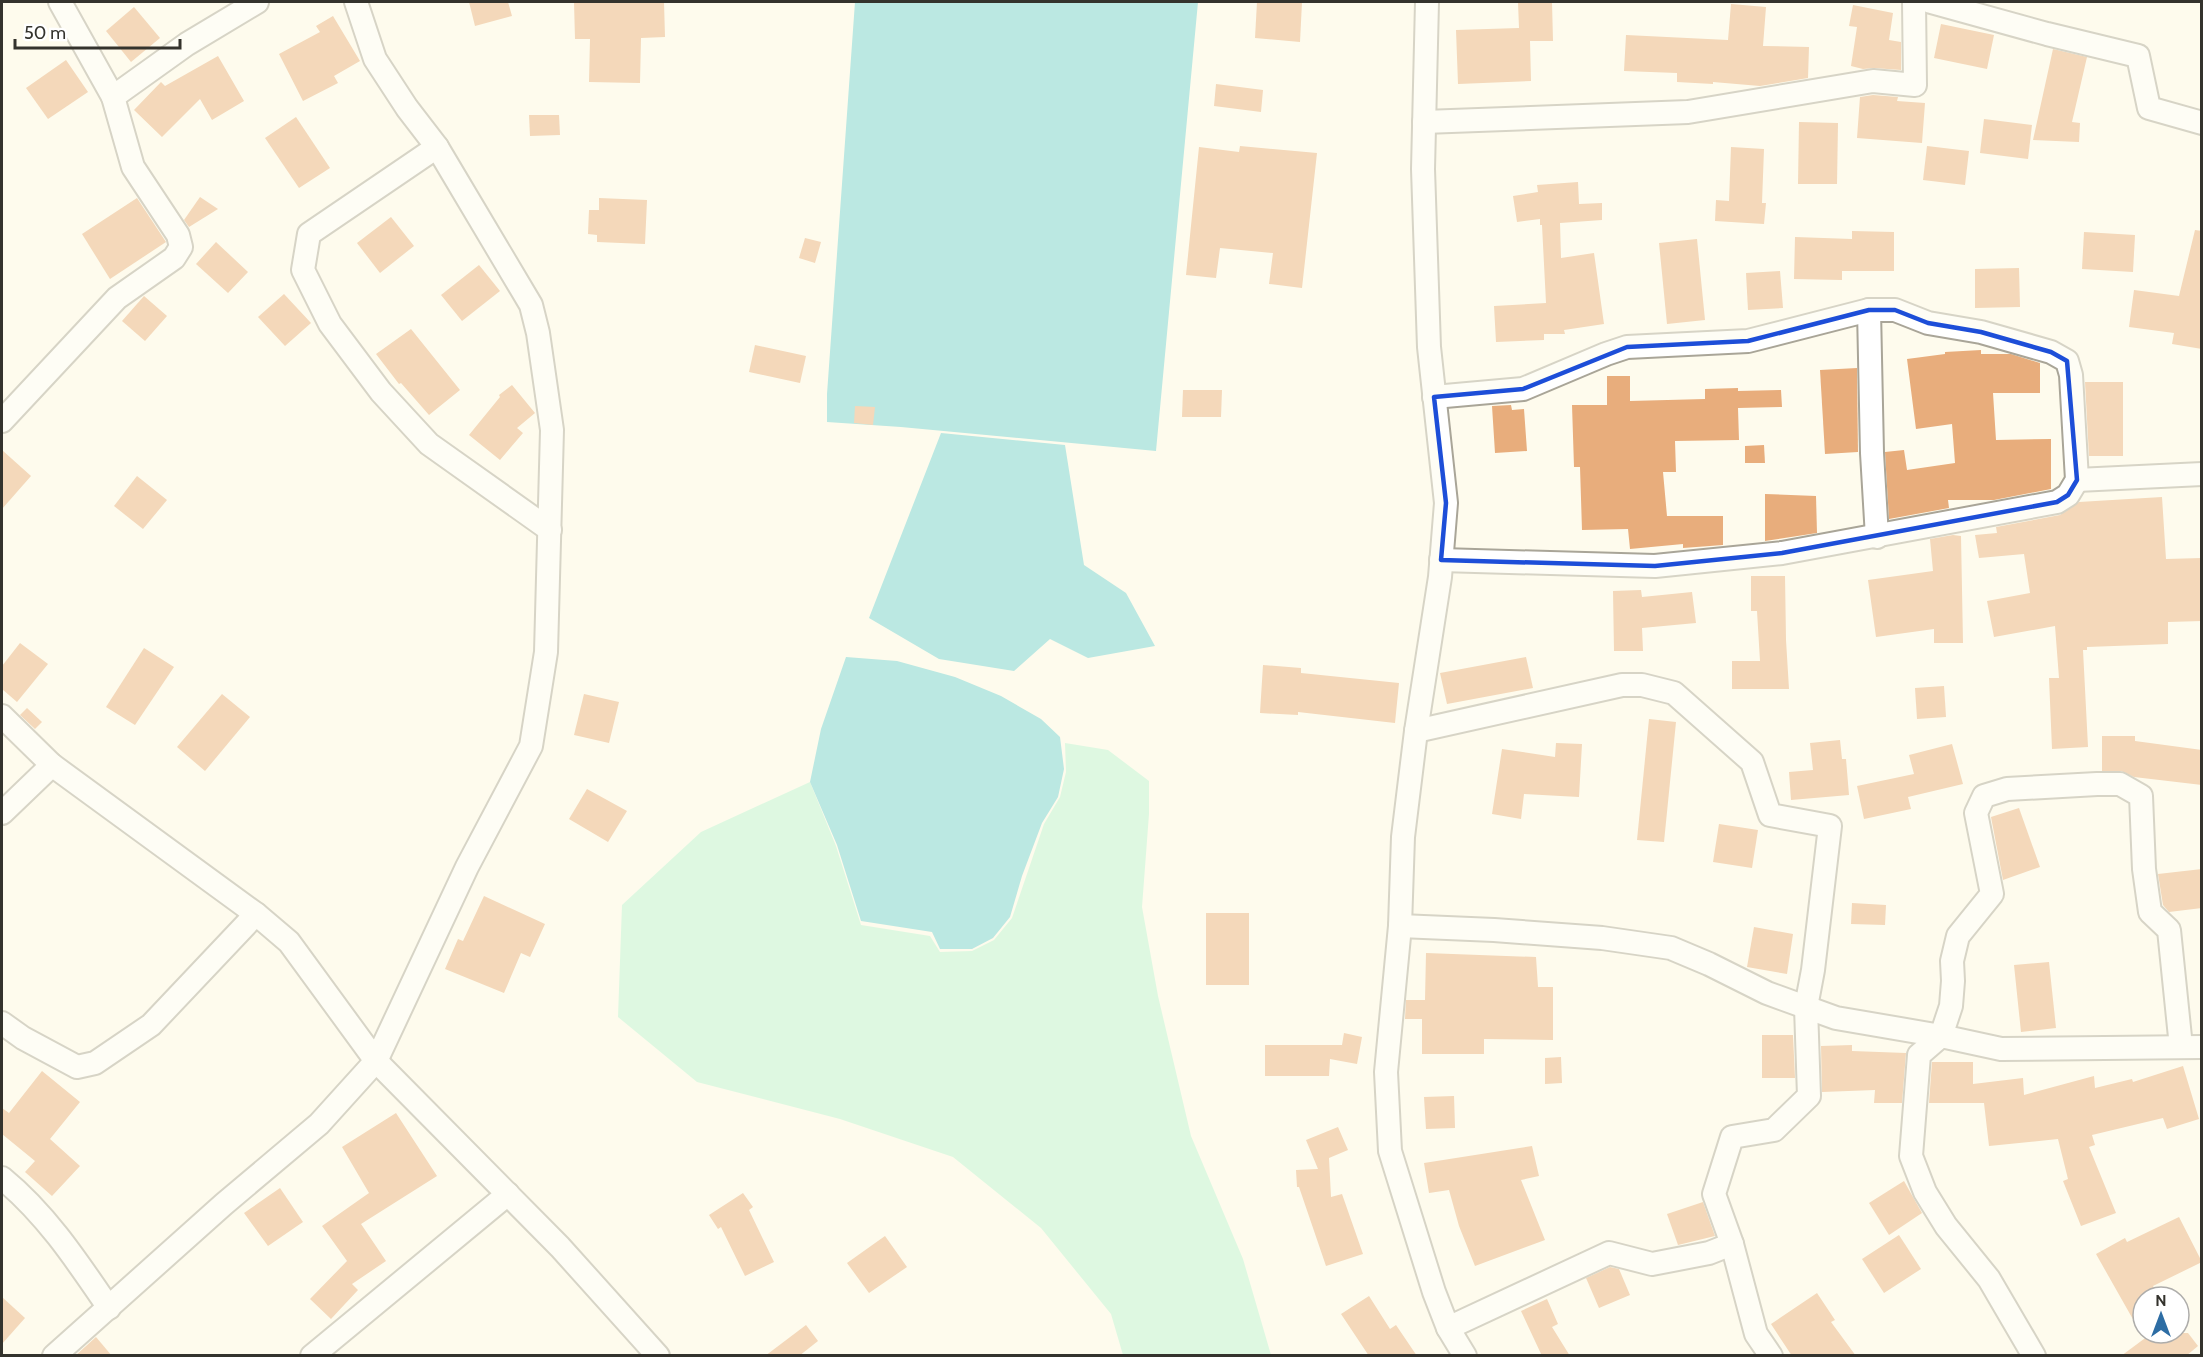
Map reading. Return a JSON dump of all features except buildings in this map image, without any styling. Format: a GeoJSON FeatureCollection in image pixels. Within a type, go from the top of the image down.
{"type":"FeatureCollection","features":[{"type":"Feature","properties":{"kind":"street"},"geometry":{"type":"LineString","coordinates":[[2,422],[117,298],[174,258],[181,247],[178,235],[133,167],[113,97],[60,2]]}},
{"type":"Feature","properties":{"kind":"street"},"geometry":{"type":"LineString","coordinates":[[113,97],[187,45],[257,2]]}},
{"type":"Feature","properties":{"kind":"street"},"geometry":{"type":"LineString","coordinates":[[54,1356],[224,1204],[319,1124],[376,1061],[468,867],[531,746],[546,652],[552,430],[538,333],[531,305],[437,147],[407,108],[375,59],[356,2]]}},
{"type":"Feature","properties":{"kind":"street"},"geometry":{"type":"LineString","coordinates":[[1427,2],[1423,169],[1429,347],[1446,503],[1441,560],[1403,837],[1400,926],[1386,1072],[1390,1151],[1434,1292],[1448,1328],[1466,1356]]}},
{"type":"Feature","properties":{"kind":"street"},"geometry":{"type":"LineString","coordinates":[[1424,122],[1688,112],[1873,81],[1915,85],[1914,2]]}},
{"type":"Feature","properties":{"kind":"street"},"geometry":{"type":"LineString","coordinates":[[1931,2],[2138,56],[2149,108],[2202,123]]}},
{"type":"Feature","properties":{"kind":"street"},"geometry":{"type":"LineString","coordinates":[[437,147],[309,234],[303,270],[330,324],[381,392],[429,444],[550,530]]}},
{"type":"Feature","properties":{"kind":"street"},"geometry":{"type":"LineString","coordinates":[[1434,397],[1523,389],[1626,347],[1748,341],[1869,310],[1895,310],[1928,323],[1981,332],[2051,352],[2067,362],[2072,375],[2077,480],[2068,495],[2056,502],[1782,554],[1655,566],[1441,560]]}},
{"type":"Feature","properties":{"kind":"street"},"geometry":{"type":"LineString","coordinates":[[1869,310],[1872,453],[1877,537]]}},
{"type":"Feature","properties":{"kind":"street"},"geometry":{"type":"LineString","coordinates":[[2077,480],[2202,474]]}},
{"type":"Feature","properties":{"kind":"street"},"geometry":{"type":"LineString","coordinates":[[1416,730],[1622,685],[1642,685],[1674,693],[1752,762],[1770,815],[1830,826],[1813,970],[1806,1007],[1809,1096],[1774,1130],[1732,1137],[1714,1194],[1732,1244],[1756,1334],[1771,1356]]}},
{"type":"Feature","properties":{"kind":"street"},"geometry":{"type":"LineString","coordinates":[[2,716],[52,765],[256,914],[289,942],[376,1061],[560,1247],[658,1356]]}},
{"type":"Feature","properties":{"kind":"street"},"geometry":{"type":"LineString","coordinates":[[2,813],[52,765]]}},
{"type":"Feature","properties":{"kind":"street"},"geometry":{"type":"LineString","coordinates":[[1400,926],[1602,938],[1671,948],[1709,963],[1767,993],[1836,1018],[1941,1036],[2001,1049],[2192,1047],[2169,930],[2150,912],[2144,869],[2141,796],[2120,784],[2007,789],[1984,796],[1976,813],[1992,894],[1958,936],[1952,961],[1951,1006],[1941,1036],[1919,1055],[1911,1156],[1925,1192],[1946,1226],[1989,1279],[2034,1356]]}},
{"type":"Feature","properties":{"kind":"street"},"geometry":{"type":"LineString","coordinates":[[2,1023],[23,1038],[77,1067],[95,1063],[151,1025],[256,914]]}},
{"type":"Feature","properties":{"kind":"street"},"geometry":{"type":"LineString","coordinates":[[2,1178],[30,1204],[67,1246],[109,1308]]}},
{"type":"Feature","properties":{"kind":"street"},"geometry":{"type":"LineString","coordinates":[[312,1356],[508,1194]]}},
{"type":"Feature","properties":{"kind":"street"},"geometry":{"type":"LineString","coordinates":[[1448,1328],[1609,1253],[1652,1264],[1709,1253],[1732,1244]]}},
{"type":"Feature","properties":{"kind":"highlighted area"},"geometry":{"type":"Polygon","coordinates":[[[1869,310],[1895,310],[1928,323],[1981,332],[2051,352],[2067,361],[2077,480],[2068,495],[2057,502],[1782,553],[1655,566],[1441,560],[1446,503],[1434,397],[1523,389],[1627,347],[1748,341],[1869,310]]]}},
{"type":"Feature","properties":{"kind":"green space"},"geometry":{"type":"Polygon","coordinates":[[[1065,743],[1108,750],[1149,781],[1149,814],[1142,907],[1158,996],[1191,1136],[1243,1259],[1271,1355],[1123,1355],[1111,1314],[1041,1228],[953,1157],[840,1119],[697,1082],[618,1017],[622,905],[701,832],[810,782],[836,846],[861,925],[930,936],[940,952],[972,951],[994,940],[1012,918],[1044,824],[1060,797],[1066,772],[1065,743]]]}},
{"type":"Feature","properties":{"kind":"water"},"geometry":{"type":"Polygon","coordinates":[[[855,2],[1198,2],[1156,451],[827,422],[827,394],[855,2]]]}},
{"type":"Feature","properties":{"kind":"water"},"geometry":{"type":"Polygon","coordinates":[[[941,433],[1065,445],[1084,565],[1126,593],[1155,646],[1088,658],[1050,639],[1014,671],[939,659],[869,618],[941,433]]]}},
{"type":"Feature","properties":{"kind":"water"},"geometry":{"type":"Polygon","coordinates":[[[846,657],[897,661],[955,677],[1001,696],[1041,719],[1060,737],[1064,769],[1058,797],[1042,823],[1022,876],[1010,917],[993,938],[972,949],[940,949],[932,932],[861,921],[837,845],[810,782],[821,729],[846,657]]]}}]}
